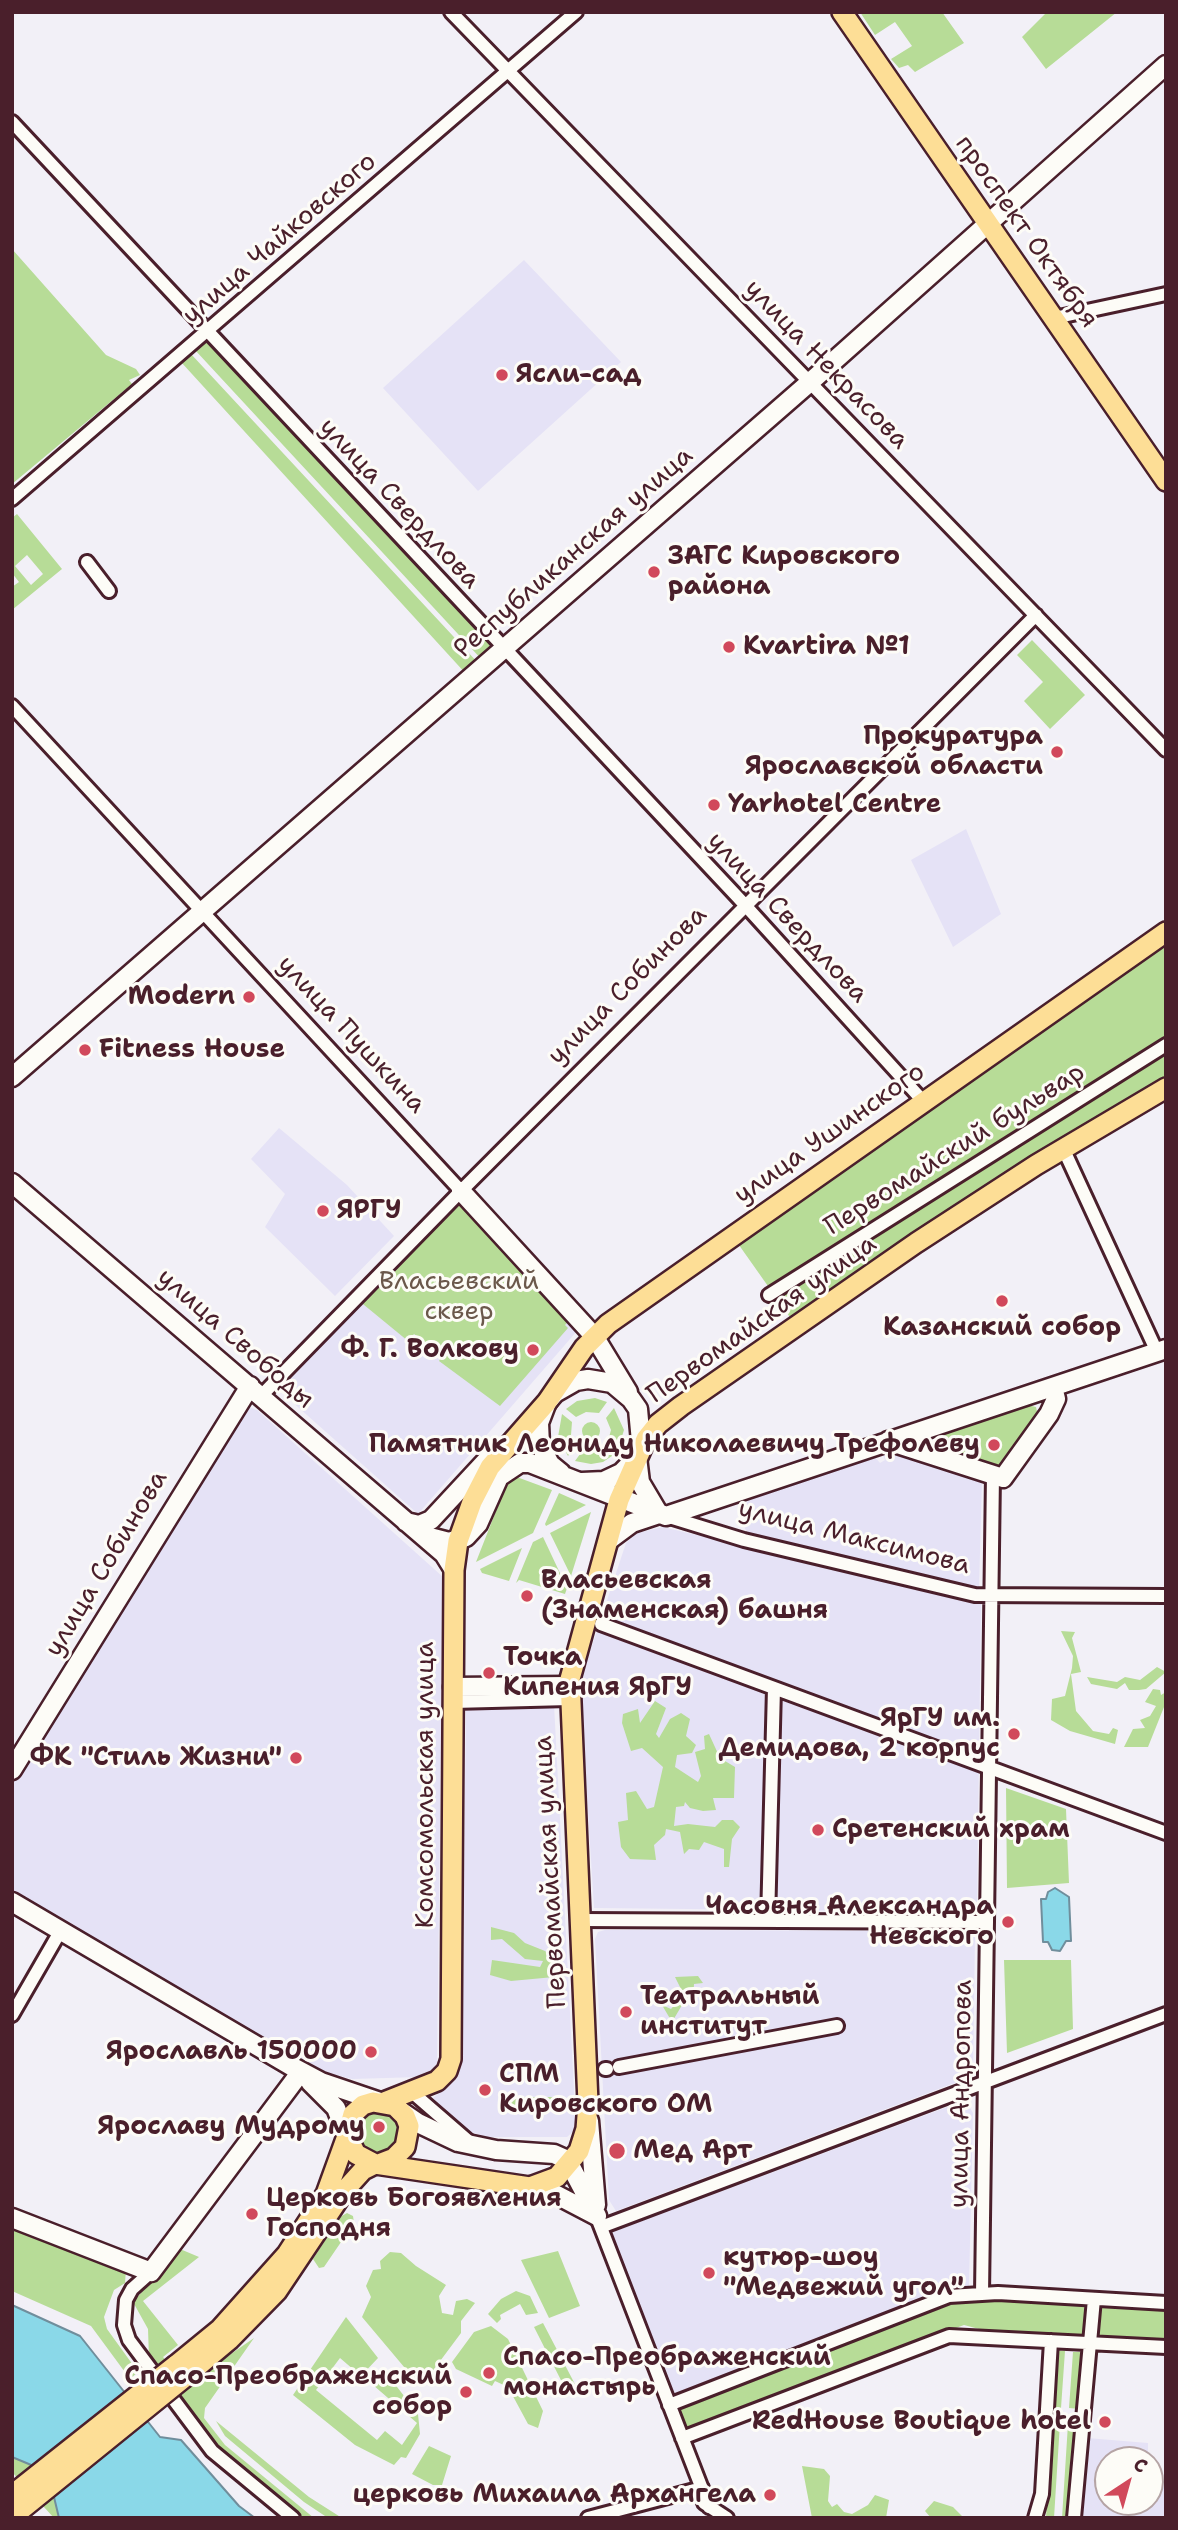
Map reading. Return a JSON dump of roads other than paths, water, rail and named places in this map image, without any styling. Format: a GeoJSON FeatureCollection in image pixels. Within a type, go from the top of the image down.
{"type":"FeatureCollection","features":[{"type":"Feature","properties":{"kind":"main road","name":"проспект Октября"},"geometry":{"type":"LineString","coordinates":[[842,12],[1166,481]]}},
{"type":"Feature","properties":{"kind":"main road","name":"Республиканская улица"},"geometry":{"type":"LineString","coordinates":[[12,1077],[811,381],[1166,65]]}},
{"type":"Feature","properties":{"kind":"main road","name":"улица Ушинского"},"geometry":{"type":"LineString","coordinates":[[547,1402],[594,1336],[646,1296],[1166,932]]}},
{"type":"Feature","properties":{"kind":"main road","name":"Первомайская улица"},"geometry":{"type":"LineString","coordinates":[[599,2221],[588,2103],[569,1693],[619,1500],[638,1452],[658,1424],[916,1243],[1063,1148],[1166,1088]]}},
{"type":"Feature","properties":{"kind":"main road","name":"улица Свободы"},"geometry":{"type":"LineString","coordinates":[[12,1183],[444,1554],[454,1570]]}},
{"type":"Feature","properties":{"kind":"main road","name":"улица Пушкина"},"geometry":{"type":"LineString","coordinates":[[461,1191],[594,1336],[638,1409]]}},
{"type":"Feature","properties":{"kind":"main road"},"geometry":{"type":"LineString","coordinates":[[609,1540],[632,1523],[1162,1351]]}},
{"type":"Feature","properties":{"kind":"main road"},"geometry":{"type":"LineString","coordinates":[[638,1452],[628,1467],[613,1478],[595,1483],[571,1479],[550,1464],[540,1445],[538,1423],[547,1402],[565,1385],[588,1379],[612,1383],[623,1390],[638,1409],[642,1431],[638,1452],[640,1482],[662,1515]]}},
{"type":"Feature","properties":{"kind":"main road"},"geometry":{"type":"LineString","coordinates":[[888,1441],[938,1457],[996,1482],[1049,1414],[1056,1399],[1053,1387]]}},
{"type":"Feature","properties":{"kind":"main road","name":"улица Собинова"},"geometry":{"type":"LineString","coordinates":[[12,1770],[255,1391]]}},
{"type":"Feature","properties":{"kind":"main road","name":"Комсомольская улица"},"geometry":{"type":"LineString","coordinates":[[406,1522],[419,1525],[431,1520],[485,1461],[510,1441],[547,1402]]}},
{"type":"Feature","properties":{"kind":"main road"},"geometry":{"type":"LineString","coordinates":[[937,1424],[929,1431],[926,1440],[929,1450],[938,1457]]}},
{"type":"Feature","properties":{"kind":"main road","name":"Комсомольская улица"},"geometry":{"type":"LineString","coordinates":[[388,2104],[441,2078],[449,2067],[454,1570],[458,1541],[482,1481],[510,1441]]}},
{"type":"Feature","properties":{"kind":"main road","name":"улица Максимова"},"geometry":{"type":"LineString","coordinates":[[458,1541],[478,1524],[499,1477],[513,1465],[530,1463],[662,1515]]}},
{"type":"Feature","properties":{"kind":"main road","name":"улица Свободы"},"geometry":{"type":"LineString","coordinates":[[422,1535],[441,1541],[458,1541]]}},
{"type":"Feature","properties":{"kind":"main road"},"geometry":{"type":"LineString","coordinates":[[453,1695],[569,1693]]}},
{"type":"Feature","properties":{"kind":"main road"},"geometry":{"type":"LineString","coordinates":[[12,1902],[302,2078],[336,2108],[356,2154],[378,2164],[530,2187],[553,2193],[599,2221]]}},
{"type":"Feature","properties":{"kind":"main road"},"geometry":{"type":"LineString","coordinates":[[302,2078],[388,2104],[438,2133],[476,2147],[554,2154],[570,2165],[599,2221]]}},
{"type":"Feature","properties":{"kind":"main road"},"geometry":{"type":"LineString","coordinates":[[12,2218],[151,2272],[274,2109],[302,2078]]}},
{"type":"Feature","properties":{"kind":"main road"},"geometry":{"type":"LineString","coordinates":[[274,2109],[287,2097],[303,2093],[320,2096],[336,2108]]}},
{"type":"Feature","properties":{"kind":"main road","name":"Первомайская улица"},"geometry":{"type":"LineString","coordinates":[[570,2165],[586,2129],[588,2103]]}},
{"type":"Feature","properties":{"kind":"main road"},"geometry":{"type":"LineString","coordinates":[[12,2517],[180,2371],[220,2329],[287,2254],[326,2194],[350,2120],[358,2109],[388,2104]]}},
{"type":"Feature","properties":{"kind":"main road"},"geometry":{"type":"LineString","coordinates":[[33,2518],[12,2493],[180,2371],[229,2340],[277,2291],[344,2191],[363,2171],[400,2154],[408,2140],[409,2126],[388,2104]]}},
{"type":"Feature","properties":{"kind":"main road"},"geometry":{"type":"LineString","coordinates":[[530,2187],[550,2182],[570,2165]]}},
{"type":"Feature","properties":{"kind":"street","name":"улица Некрасова"},"geometry":{"type":"LineString","coordinates":[[451,12],[1166,750]]}},
{"type":"Feature","properties":{"kind":"street","name":"улица Чайковского"},"geometry":{"type":"LineString","coordinates":[[12,499],[576,12]]}},
{"type":"Feature","properties":{"kind":"street","name":"улица Свердлова"},"geometry":{"type":"LineString","coordinates":[[12,122],[503,650],[746,905],[923,1101]]}},
{"type":"Feature","properties":{"kind":"street"},"geometry":{"type":"LineString","coordinates":[[1054,318],[1166,294]]}},
{"type":"Feature","properties":{"kind":"street"},"geometry":{"type":"LineString","coordinates":[[87,562],[109,591]]}},
{"type":"Feature","properties":{"kind":"street","name":"улица Собинова"},"geometry":{"type":"LineString","coordinates":[[255,1391],[461,1191],[1036,615]]}},
{"type":"Feature","properties":{"kind":"street","name":"улица Пушкина"},"geometry":{"type":"LineString","coordinates":[[12,706],[461,1191]]}},
{"type":"Feature","properties":{"kind":"street","name":"Первомайский бульвар"},"geometry":{"type":"LineString","coordinates":[[769,1295],[1166,1045]]}},
{"type":"Feature","properties":{"kind":"street"},"geometry":{"type":"LineString","coordinates":[[1063,1148],[1162,1351]]}},
{"type":"Feature","properties":{"kind":"street","name":"улица Андропова"},"geometry":{"type":"LineString","coordinates":[[982,2294],[991,1594],[996,1482]]}},
{"type":"Feature","properties":{"kind":"street","name":"улица Максимова"},"geometry":{"type":"LineString","coordinates":[[662,1515],[744,1540],[975,1595],[1166,1596]]}},
{"type":"Feature","properties":{"kind":"street"},"geometry":{"type":"LineString","coordinates":[[601,1624],[1166,1833]]}},
{"type":"Feature","properties":{"kind":"street"},"geometry":{"type":"LineString","coordinates":[[768,1921],[774,1688]]}},
{"type":"Feature","properties":{"kind":"street"},"geometry":{"type":"LineString","coordinates":[[580,1920],[987,1922]]}},
{"type":"Feature","properties":{"kind":"street"},"geometry":{"type":"LineString","coordinates":[[12,2015],[61,1930]]}},
{"type":"Feature","properties":{"kind":"street"},"geometry":{"type":"LineString","coordinates":[[599,2221],[626,2218],[1166,2014]]}},
{"type":"Feature","properties":{"kind":"street"},"geometry":{"type":"LineString","coordinates":[[610,2069],[837,2026]]}},
{"type":"Feature","properties":{"kind":"street"},"geometry":{"type":"LineString","coordinates":[[413,2092],[476,2147]]}},
{"type":"Feature","properties":{"kind":"street","name":"Первомайская улица"},"geometry":{"type":"LineString","coordinates":[[599,2221],[709,2507]]}},
{"type":"Feature","properties":{"kind":"street"},"geometry":{"type":"LineString","coordinates":[[151,2272],[132,2289],[126,2300],[124,2325],[129,2340],[212,2451],[293,2518]]}},
{"type":"Feature","properties":{"kind":"street"},"geometry":{"type":"LineString","coordinates":[[669,2404],[946,2297],[982,2294],[1166,2303]]}},
{"type":"Feature","properties":{"kind":"street"},"geometry":{"type":"LineString","coordinates":[[1074,2518],[1094,2299]]}},
{"type":"Feature","properties":{"kind":"street"},"geometry":{"type":"LineString","coordinates":[[682,2438],[949,2336],[1166,2347]]}},
{"type":"Feature","properties":{"kind":"street"},"geometry":{"type":"LineString","coordinates":[[1035,2518],[1042,2494],[1051,2341]]}},
{"type":"Feature","properties":{"kind":"street"},"geometry":{"type":"LineString","coordinates":[[588,2518],[702,2488]]}},
{"type":"Feature","properties":{"kind":"street"},"geometry":{"type":"LineString","coordinates":[[686,2492],[727,2518]]}},
{"type":"Feature","properties":{"kind":"water"},"geometry":{"type":"Polygon","coordinates":[[[1055,1888],[1069,1897],[1071,1941],[1066,1941],[1060,1951],[1052,1950],[1048,1942],[1043,1942],[1041,1899],[1046,1899],[1048,1892],[1055,1888]]]}},
{"type":"Feature","properties":{"kind":"water"},"geometry":{"type":"Polygon","coordinates":[[[12,2305],[80,2336],[160,2437],[181,2440],[239,2506],[255,2518],[59,2518],[48,2472],[12,2457],[12,2305]]]}},
{"type":"Feature","properties":{"kind":"place","name":"Ясли-сад"},"geometry":{"type":"Point","coordinates":[502,375]}},
{"type":"Feature","properties":{"kind":"place","name":"ЗАГС Кировского района"},"geometry":{"type":"Point","coordinates":[654,572]}},
{"type":"Feature","properties":{"kind":"place","name":"Kvartira №1"},"geometry":{"type":"Point","coordinates":[729,647]}},
{"type":"Feature","properties":{"kind":"place","name":"Прокуратура Ярославской области"},"geometry":{"type":"Point","coordinates":[1057,752]}},
{"type":"Feature","properties":{"kind":"place","name":"Yarhotel Centre"},"geometry":{"type":"Point","coordinates":[714,805]}},
{"type":"Feature","properties":{"kind":"place","name":"Modern"},"geometry":{"type":"Point","coordinates":[249,997]}},
{"type":"Feature","properties":{"kind":"place","name":"Fitness House"},"geometry":{"type":"Point","coordinates":[85,1050]}},
{"type":"Feature","properties":{"kind":"place","name":"ЯРГУ"},"geometry":{"type":"Point","coordinates":[323,1211]}},
{"type":"Feature","properties":{"kind":"place","name":"Казанский собор"},"geometry":{"type":"Point","coordinates":[1002,1301]}},
{"type":"Feature","properties":{"kind":"place","name":"Ф. Г. Волкову"},"geometry":{"type":"Point","coordinates":[533,1350]}},
{"type":"Feature","properties":{"kind":"place","name":"Памятник Леониду Николаевичу Трефолеву"},"geometry":{"type":"Point","coordinates":[994,1445]}},
{"type":"Feature","properties":{"kind":"place","name":"Власьевская (Знаменская) башня"},"geometry":{"type":"Point","coordinates":[527,1596]}},
{"type":"Feature","properties":{"kind":"place","name":"Точка Кипения ЯрГУ"},"geometry":{"type":"Point","coordinates":[489,1673]}},
{"type":"Feature","properties":{"kind":"place","name":"ЯрГУ им. Демидова, 2 корпус"},"geometry":{"type":"Point","coordinates":[1014,1734]}},
{"type":"Feature","properties":{"kind":"place","name":"ФК \"Стиль Жизни\""},"geometry":{"type":"Point","coordinates":[296,1758]}},
{"type":"Feature","properties":{"kind":"place","name":"Сретенский храм"},"geometry":{"type":"Point","coordinates":[818,1830]}},
{"type":"Feature","properties":{"kind":"place","name":"Часовня Александра Невского"},"geometry":{"type":"Point","coordinates":[1008,1922]}},
{"type":"Feature","properties":{"kind":"place","name":"Театральный институт"},"geometry":{"type":"Point","coordinates":[626,2012]}},
{"type":"Feature","properties":{"kind":"place","name":"Ярославль 150000"},"geometry":{"type":"Point","coordinates":[371,2052]}},
{"type":"Feature","properties":{"kind":"place","name":"СПМ Кировского ОМ"},"geometry":{"type":"Point","coordinates":[485,2090]}},
{"type":"Feature","properties":{"kind":"place","name":"Ярославу Мудрому"},"geometry":{"type":"Point","coordinates":[379,2127]}},
{"type":"Feature","properties":{"kind":"place","name":"Мед Арт"},"geometry":{"type":"Point","coordinates":[617,2151]}},
{"type":"Feature","properties":{"kind":"place","name":"Церковь Богоявления Господня"},"geometry":{"type":"Point","coordinates":[252,2214]}},
{"type":"Feature","properties":{"kind":"place","name":"кутюр-шоу \"Медвежий угол\""},"geometry":{"type":"Point","coordinates":[709,2273]}},
{"type":"Feature","properties":{"kind":"place","name":"Спасо-Преображенский монастырь"},"geometry":{"type":"Point","coordinates":[489,2373]}},
{"type":"Feature","properties":{"kind":"place","name":"Спасо-Преображенский собор"},"geometry":{"type":"Point","coordinates":[466,2392]}},
{"type":"Feature","properties":{"kind":"place","name":"RedHouse Boutique hotel"},"geometry":{"type":"Point","coordinates":[1105,2422]}},
{"type":"Feature","properties":{"kind":"place","name":"церковь Михаила Архангела"},"geometry":{"type":"Point","coordinates":[770,2495]}},
{"type":"Feature","properties":{"kind":"park label","name":"Власьевский сквер"},"geometry":{"type":"Point","coordinates":[459,1297]}}]}
